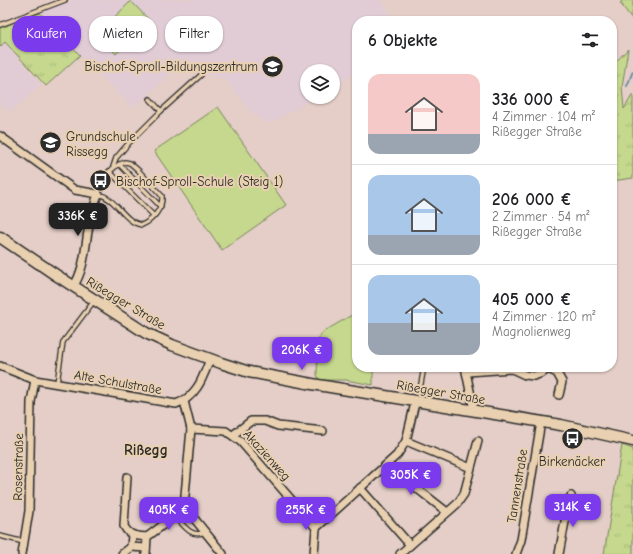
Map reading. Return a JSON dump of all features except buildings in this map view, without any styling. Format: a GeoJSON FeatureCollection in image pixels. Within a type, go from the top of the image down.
{"type":"FeatureCollection","features":[{"type":"Feature","properties":{"kind":"street"},"geometry":{"type":"LineString","coordinates":[[0,136],[75,190],[98,194]]}},
{"type":"Feature","properties":{"kind":"street","name":"Rißegger Straße"},"geometry":{"type":"LineString","coordinates":[[73,287],[78,280],[81,271],[90,221],[98,194]]}},
{"type":"Feature","properties":{"kind":"street","name":"Rißegger Straße"},"geometry":{"type":"LineString","coordinates":[[0,237],[73,287],[146,333],[210,359],[250,372],[312,384],[541,422],[633,441]]}},
{"type":"Feature","properties":{"kind":"street"},"geometry":{"type":"LineString","coordinates":[[126,478],[124,526],[127,532],[132,535],[147,537],[175,516],[184,506],[191,429],[184,401],[191,396],[197,388],[210,359]]}},
{"type":"Feature","properties":{"kind":"street","name":"Alte Schulstraße"},"geometry":{"type":"LineString","coordinates":[[0,366],[35,380],[168,403],[176,404],[184,401]]}},
{"type":"Feature","properties":{"kind":"street"},"geometry":{"type":"LineString","coordinates":[[466,372],[474,410]]}},
{"type":"Feature","properties":{"kind":"street"},"geometry":{"type":"LineString","coordinates":[[518,372],[525,375],[534,376],[543,372]]}},
{"type":"Feature","properties":{"kind":"street"},"geometry":{"type":"LineString","coordinates":[[555,372],[562,382],[559,395]]}},
{"type":"Feature","properties":{"kind":"street","name":"Rosenstraße"},"geometry":{"type":"LineString","coordinates":[[22,554],[29,511],[31,402],[35,380]]}},
{"type":"Feature","properties":{"kind":"street"},"geometry":{"type":"LineString","coordinates":[[314,554],[316,528],[397,455],[406,441],[414,407],[417,401]]}},
{"type":"Feature","properties":{"kind":"street","name":"Akazienweg"},"geometry":{"type":"LineString","coordinates":[[233,435],[254,420],[265,421],[278,426],[323,431]]}},
{"type":"Feature","properties":{"kind":"street","name":"Tannenstraße"},"geometry":{"type":"LineString","coordinates":[[516,554],[521,540],[541,422]]}},
{"type":"Feature","properties":{"kind":"street","name":"Akazienweg"},"geometry":{"type":"LineString","coordinates":[[191,429],[226,431],[233,435],[241,442],[316,528]]}},
{"type":"Feature","properties":{"kind":"street"},"geometry":{"type":"LineString","coordinates":[[406,441],[471,468]]}},
{"type":"Feature","properties":{"kind":"street"},"geometry":{"type":"LineString","coordinates":[[400,554],[456,504],[464,494],[478,441]]}},
{"type":"Feature","properties":{"kind":"street"},"geometry":{"type":"LineString","coordinates":[[386,465],[446,512]]}},
{"type":"Feature","properties":{"kind":"street"},"geometry":{"type":"LineString","coordinates":[[360,488],[410,545]]}},
{"type":"Feature","properties":{"kind":"street"},"geometry":{"type":"LineString","coordinates":[[559,554],[571,496]]}},
{"type":"Feature","properties":{"kind":"street"},"geometry":{"type":"LineString","coordinates":[[184,506],[223,554]]}},
{"type":"Feature","properties":{"kind":"street"},"geometry":{"type":"LineString","coordinates":[[122,554],[130,547],[132,535]]}},
{"type":"Feature","properties":{"kind":"street"},"geometry":{"type":"LineString","coordinates":[[130,547],[146,551],[147,537]]}},
{"type":"Feature","properties":{"kind":"lane"},"geometry":{"type":"LineString","coordinates":[[0,25],[65,0]]}},
{"type":"Feature","properties":{"kind":"lane"},"geometry":{"type":"LineString","coordinates":[[113,167],[116,158],[161,111],[201,74]]}},
{"type":"Feature","properties":{"kind":"lane"},"geometry":{"type":"LineString","coordinates":[[150,99],[161,111]]}},
{"type":"Feature","properties":{"kind":"lane"},"geometry":{"type":"LineString","coordinates":[[125,162],[130,163],[160,192],[162,196],[163,201],[161,207],[147,223],[142,225],[133,222],[107,197],[98,194],[109,171],[119,164],[125,162]]}},
{"type":"Feature","properties":{"kind":"lane"},"geometry":{"type":"LineString","coordinates":[[119,164],[161,207]]}},
{"type":"Feature","properties":{"kind":"lane"},"geometry":{"type":"LineString","coordinates":[[109,171],[154,216]]}},
{"type":"Feature","properties":{"kind":"lane"},"geometry":{"type":"LineString","coordinates":[[57,383],[63,342],[94,300]]}},
{"type":"Feature","properties":{"kind":"lane"},"geometry":{"type":"LineString","coordinates":[[420,389],[423,372]]}},
{"type":"Feature","properties":{"kind":"lane"},"geometry":{"type":"LineString","coordinates":[[175,516],[189,531],[197,534],[201,534],[205,531]]}},
{"type":"Feature","properties":{"kind":"lane"},"geometry":{"type":"LineString","coordinates":[[0,536],[24,542]]}},
{"type":"Feature","properties":{"kind":"shaded area","name":"Bischof-Sproll-Bildungszentrum"},"geometry":{"type":"Polygon","coordinates":[[[74,0],[380,0],[392,16],[352,16],[352,75],[340,82],[340,64],[300,64],[300,104],[304,104],[269,124],[251,112],[226,79],[196,72],[184,61],[133,108],[77,52],[81,52],[81,16],[43,16],[40,13],[74,0]]]}},
{"type":"Feature","properties":{"kind":"shaded area"},"geometry":{"type":"Polygon","coordinates":[[[5,43],[41,84],[11,112],[4,105],[0,109],[0,48],[5,43]]]}},
{"type":"Feature","properties":{"kind":"green space"},"geometry":{"type":"Polygon","coordinates":[[[623,0],[633,0],[633,20],[620,3],[623,0]]]}},
{"type":"Feature","properties":{"kind":"green space"},"geometry":{"type":"Polygon","coordinates":[[[131,1],[145,16],[116,16],[131,1]]]}},
{"type":"Feature","properties":{"kind":"green space"},"geometry":{"type":"Polygon","coordinates":[[[40,13],[43,16],[32,16],[40,13]]]}},
{"type":"Feature","properties":{"kind":"green space"},"geometry":{"type":"Polygon","coordinates":[[[12,24],[12,50],[5,42],[0,47],[0,28],[12,24]]]}},
{"type":"Feature","properties":{"kind":"green space"},"geometry":{"type":"Polygon","coordinates":[[[628,49],[622,87],[624,109],[633,94],[633,178],[617,180],[617,61],[628,49]]]}},
{"type":"Feature","properties":{"kind":"green space"},"geometry":{"type":"Polygon","coordinates":[[[14,52],[77,52],[80,55],[46,86],[14,52]]]}},
{"type":"Feature","properties":{"kind":"green space"},"geometry":{"type":"Polygon","coordinates":[[[218,107],[286,205],[222,250],[154,151],[218,107]]]}},
{"type":"Feature","properties":{"kind":"green space"},"geometry":{"type":"Polygon","coordinates":[[[352,315],[352,372],[373,372],[373,385],[346,380],[319,380],[317,375],[318,340],[323,332],[352,315]]]}},
{"type":"Feature","properties":{"kind":"green space"},"geometry":{"type":"Polygon","coordinates":[[[622,445],[633,449],[633,554],[604,554],[622,445]]]}},
{"type":"Feature","properties":{"kind":"waterway"},"geometry":{"type":"LineString","coordinates":[[627,86],[633,71]]}},
{"type":"Feature","properties":{"kind":"place","name":"Bischof-Sproll-Bildungszentrum"},"geometry":{"type":"Point","coordinates":[273,66]}},
{"type":"Feature","properties":{"kind":"place","name":"Grundschule Rissegg"},"geometry":{"type":"Point","coordinates":[51,143]}},
{"type":"Feature","properties":{"kind":"place","name":"Bischof-Sproll-Schule (Steig 1)"},"geometry":{"type":"Point","coordinates":[100,181]}},
{"type":"Feature","properties":{"kind":"place","name":"Birkenäcker"},"geometry":{"type":"Point","coordinates":[572,439]}},
{"type":"Feature","properties":{"kind":"district","name":"Rißegg"},"geometry":{"type":"Point","coordinates":[146,450]}}]}
